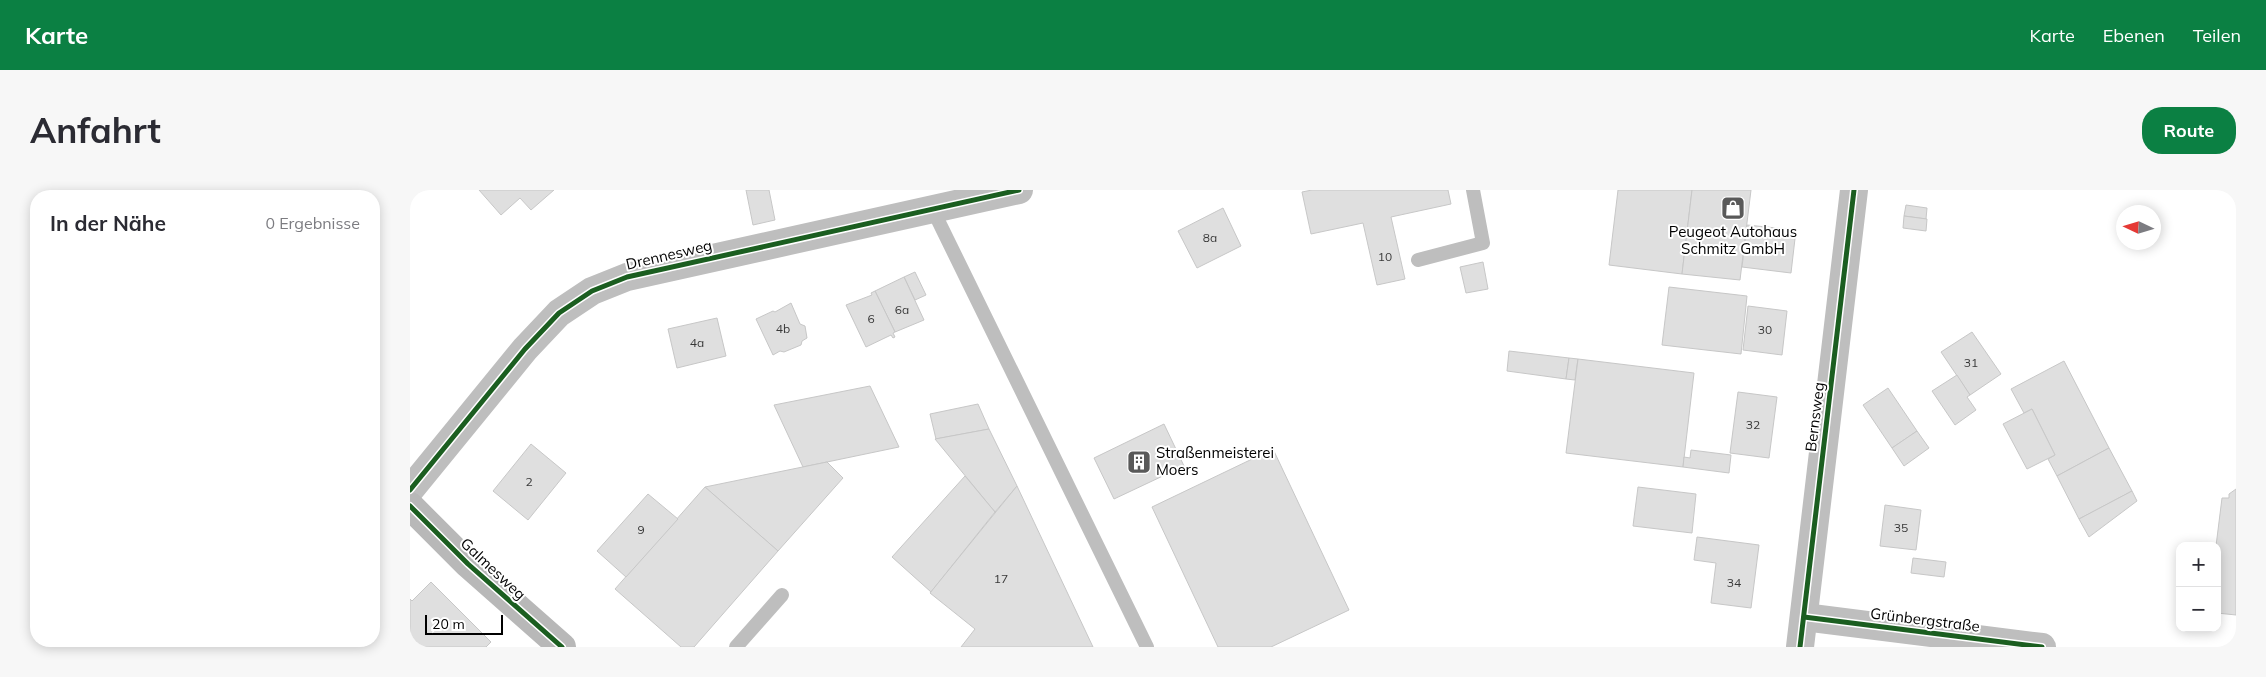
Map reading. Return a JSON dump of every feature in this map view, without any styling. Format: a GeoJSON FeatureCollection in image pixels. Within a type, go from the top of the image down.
{"type":"FeatureCollection","features":[{"type":"Feature","properties":{"kind":"street","name":"Drennesweg"},"geometry":{"type":"LineString","coordinates":[[410,490],[525,349],[559,313],[592,291],[627,277],[1019,190]]}},
{"type":"Feature","properties":{"kind":"street","name":"Bernsweg"},"geometry":{"type":"LineString","coordinates":[[1800,647],[1854,190]]}},
{"type":"Feature","properties":{"kind":"street","name":"Galmesweg"},"geometry":{"type":"LineString","coordinates":[[410,506],[468,564],[549,640]]}},
{"type":"Feature","properties":{"kind":"street","name":"Grünbergstraße"},"geometry":{"type":"LineString","coordinates":[[1804,617],[2042,647]]}},
{"type":"Feature","properties":{"kind":"lane"},"geometry":{"type":"LineString","coordinates":[[1418,260],[1483,243],[1473,190]]}},
{"type":"Feature","properties":{"kind":"lane"},"geometry":{"type":"LineString","coordinates":[[932,208],[1147,647]]}},
{"type":"Feature","properties":{"kind":"lane"},"geometry":{"type":"LineString","coordinates":[[736,647],[782,594]]}},
{"type":"Feature","properties":{"kind":"building"},"geometry":{"type":"Polygon","coordinates":[[[479,190],[554,190],[531,210],[520,198],[501,215],[479,190]]]}},
{"type":"Feature","properties":{"kind":"building"},"geometry":{"type":"Polygon","coordinates":[[[746,190],[769,190],[775,220],[753,225],[746,190]]]}},
{"type":"Feature","properties":{"kind":"building"},"geometry":{"type":"Polygon","coordinates":[[[1312,190],[1448,190],[1451,204],[1391,217],[1405,279],[1377,285],[1363,223],[1311,234],[1302,192],[1312,190]]]}},
{"type":"Feature","properties":{"kind":"building"},"geometry":{"type":"Polygon","coordinates":[[[1618,190],[1692,190],[1682,274],[1609,265],[1618,190]]]}},
{"type":"Feature","properties":{"kind":"building"},"geometry":{"type":"Polygon","coordinates":[[[1692,190],[1751,190],[1740,280],[1682,274],[1692,190]]]}},
{"type":"Feature","properties":{"kind":"building"},"geometry":{"type":"Polygon","coordinates":[[[1906,205],[1927,208],[1926,219],[1904,216],[1906,205]]]}},
{"type":"Feature","properties":{"kind":"building"},"geometry":{"type":"Polygon","coordinates":[[[1223,208],[1241,246],[1197,268],[1178,231],[1223,208]]]}},
{"type":"Feature","properties":{"kind":"building"},"geometry":{"type":"Polygon","coordinates":[[[1904,216],[1927,219],[1926,231],[1903,228],[1904,216]]]}},
{"type":"Feature","properties":{"kind":"building"},"geometry":{"type":"Polygon","coordinates":[[[1747,225],[1796,230],[1791,273],[1742,267],[1747,225]]]}},
{"type":"Feature","properties":{"kind":"building"},"geometry":{"type":"Polygon","coordinates":[[[1483,262],[1488,289],[1466,293],[1460,267],[1483,262]]]}},
{"type":"Feature","properties":{"kind":"building"},"geometry":{"type":"Polygon","coordinates":[[[915,272],[926,295],[915,300],[904,277],[915,272]]]}},
{"type":"Feature","properties":{"kind":"building"},"geometry":{"type":"Polygon","coordinates":[[[904,277],[924,320],[895,332],[875,291],[904,277]]]}},
{"type":"Feature","properties":{"kind":"building"},"geometry":{"type":"Polygon","coordinates":[[[1669,287],[1747,296],[1741,354],[1662,345],[1669,287]]]}},
{"type":"Feature","properties":{"kind":"building"},"geometry":{"type":"Polygon","coordinates":[[[875,291],[895,332],[893,333],[895,337],[893,338],[891,335],[866,347],[846,305],[872,295],[871,293],[875,291]]]}},
{"type":"Feature","properties":{"kind":"building"},"geometry":{"type":"Polygon","coordinates":[[[791,303],[800,324],[805,326],[807,338],[802,341],[801,345],[773,355],[756,319],[773,311],[775,312],[791,303]]]}},
{"type":"Feature","properties":{"kind":"building"},"geometry":{"type":"Polygon","coordinates":[[[1748,306],[1787,311],[1782,355],[1743,350],[1748,306]]]}},
{"type":"Feature","properties":{"kind":"building"},"geometry":{"type":"Polygon","coordinates":[[[717,318],[726,356],[677,368],[668,329],[717,318]]]}},
{"type":"Feature","properties":{"kind":"building"},"geometry":{"type":"Polygon","coordinates":[[[1972,332],[2001,374],[1970,395],[1941,352],[1972,332]]]}},
{"type":"Feature","properties":{"kind":"building"},"geometry":{"type":"Polygon","coordinates":[[[1509,351],[1569,358],[1566,379],[1507,371],[1509,351]]]}},
{"type":"Feature","properties":{"kind":"building"},"geometry":{"type":"Polygon","coordinates":[[[1569,358],[1578,359],[1575,380],[1566,379],[1569,358]]]}},
{"type":"Feature","properties":{"kind":"building"},"geometry":{"type":"Polygon","coordinates":[[[1578,359],[1694,373],[1683,467],[1566,453],[1578,359]]]}},
{"type":"Feature","properties":{"kind":"building"},"geometry":{"type":"Polygon","coordinates":[[[2064,361],[2109,448],[2057,476],[2048,459],[2055,455],[2032,409],[2024,413],[2011,389],[2064,361]]]}},
{"type":"Feature","properties":{"kind":"building"},"geometry":{"type":"Polygon","coordinates":[[[1957,375],[1970,395],[1967,397],[1976,410],[1955,425],[1932,391],[1957,375]]]}},
{"type":"Feature","properties":{"kind":"building"},"geometry":{"type":"Polygon","coordinates":[[[870,386],[899,447],[803,467],[774,405],[870,386]]]}},
{"type":"Feature","properties":{"kind":"building"},"geometry":{"type":"Polygon","coordinates":[[[1888,388],[1917,431],[1892,448],[1863,405],[1888,388]]]}},
{"type":"Feature","properties":{"kind":"building"},"geometry":{"type":"Polygon","coordinates":[[[1738,392],[1777,397],[1769,458],[1730,453],[1738,392]]]}},
{"type":"Feature","properties":{"kind":"building"},"geometry":{"type":"Polygon","coordinates":[[[978,404],[989,429],[936,439],[930,414],[978,404]]]}},
{"type":"Feature","properties":{"kind":"building"},"geometry":{"type":"Polygon","coordinates":[[[2032,409],[2055,455],[2027,469],[2003,424],[2032,409]]]}},
{"type":"Feature","properties":{"kind":"building","name":"Straßenmeisterei Moers"},"geometry":{"type":"Polygon","coordinates":[[[1164,424],[1184,466],[1114,499],[1094,458],[1164,424]]]}},
{"type":"Feature","properties":{"kind":"building"},"geometry":{"type":"Polygon","coordinates":[[[989,429],[1017,486],[995,512],[935,439],[989,429]]]}},
{"type":"Feature","properties":{"kind":"building"},"geometry":{"type":"Polygon","coordinates":[[[1917,431],[1929,448],[1904,466],[1892,448],[1917,431]]]}},
{"type":"Feature","properties":{"kind":"building"},"geometry":{"type":"Polygon","coordinates":[[[531,444],[566,473],[528,520],[493,491],[531,444]]]}},
{"type":"Feature","properties":{"kind":"building"},"geometry":{"type":"Polygon","coordinates":[[[2109,448],[2132,491],[2079,519],[2057,476],[2109,448]]]}},
{"type":"Feature","properties":{"kind":"building"},"geometry":{"type":"Polygon","coordinates":[[[1273,449],[1349,610],[1271,647],[1218,647],[1152,507],[1273,449]]]}},
{"type":"Feature","properties":{"kind":"building"},"geometry":{"type":"Polygon","coordinates":[[[1691,450],[1731,455],[1729,473],[1683,467],[1684,457],[1690,458],[1691,450]]]}},
{"type":"Feature","properties":{"kind":"building"},"geometry":{"type":"Polygon","coordinates":[[[827,462],[843,478],[778,551],[705,487],[827,462]]]}},
{"type":"Feature","properties":{"kind":"building"},"geometry":{"type":"Polygon","coordinates":[[[965,476],[995,512],[931,592],[892,557],[965,476]]]}},
{"type":"Feature","properties":{"kind":"building"},"geometry":{"type":"Polygon","coordinates":[[[1017,486],[1093,647],[961,647],[975,629],[930,593],[1017,486]]]}},
{"type":"Feature","properties":{"kind":"building"},"geometry":{"type":"Polygon","coordinates":[[[705,487],[778,551],[694,647],[681,647],[615,589],[705,487]]]}},
{"type":"Feature","properties":{"kind":"building"},"geometry":{"type":"Polygon","coordinates":[[[1638,487],[1696,494],[1692,533],[1633,526],[1638,487]]]}},
{"type":"Feature","properties":{"kind":"building"},"geometry":{"type":"Polygon","coordinates":[[[2236,489],[2236,615],[2221,613],[2221,542],[2216,542],[2222,498],[2229,498],[2229,494],[2236,489]]]}},
{"type":"Feature","properties":{"kind":"building"},"geometry":{"type":"Polygon","coordinates":[[[2132,491],[2137,501],[2089,537],[2079,519],[2132,491]]]}},
{"type":"Feature","properties":{"kind":"building"},"geometry":{"type":"Polygon","coordinates":[[[648,494],[678,519],[626,577],[597,551],[648,494]]]}},
{"type":"Feature","properties":{"kind":"building"},"geometry":{"type":"Polygon","coordinates":[[[1885,505],[1921,510],[1916,550],[1880,546],[1885,505]]]}},
{"type":"Feature","properties":{"kind":"building"},"geometry":{"type":"Polygon","coordinates":[[[1697,537],[1759,545],[1751,608],[1711,603],[1716,563],[1694,560],[1697,537]]]}},
{"type":"Feature","properties":{"kind":"building"},"geometry":{"type":"Polygon","coordinates":[[[1913,558],[1946,562],[1944,577],[1911,573],[1913,558]]]}},
{"type":"Feature","properties":{"kind":"building"},"geometry":{"type":"Polygon","coordinates":[[[431,582],[491,642],[486,647],[410,647],[410,599],[412,601],[431,582]]]}},
{"type":"Feature","properties":{"kind":"cycle path"},"geometry":{"type":"LineString","coordinates":[[410,490],[525,349],[559,313],[592,291],[627,277],[1019,190]]}},
{"type":"Feature","properties":{"kind":"cycle path"},"geometry":{"type":"LineString","coordinates":[[1800,647],[1854,190]]}},
{"type":"Feature","properties":{"kind":"cycle path"},"geometry":{"type":"LineString","coordinates":[[410,506],[468,564],[562,647]]}},
{"type":"Feature","properties":{"kind":"cycle path"},"geometry":{"type":"LineString","coordinates":[[1804,617],[2042,647]]}},
{"type":"Feature","properties":{"kind":"place","name":"Peugeot Autohaus Schmitz GmbH"},"geometry":{"type":"Point","coordinates":[1733,208]}},
{"type":"Feature","properties":{"kind":"place","name":"Straßenmeisterei Moers"},"geometry":{"type":"Point","coordinates":[1139,462]}}]}
